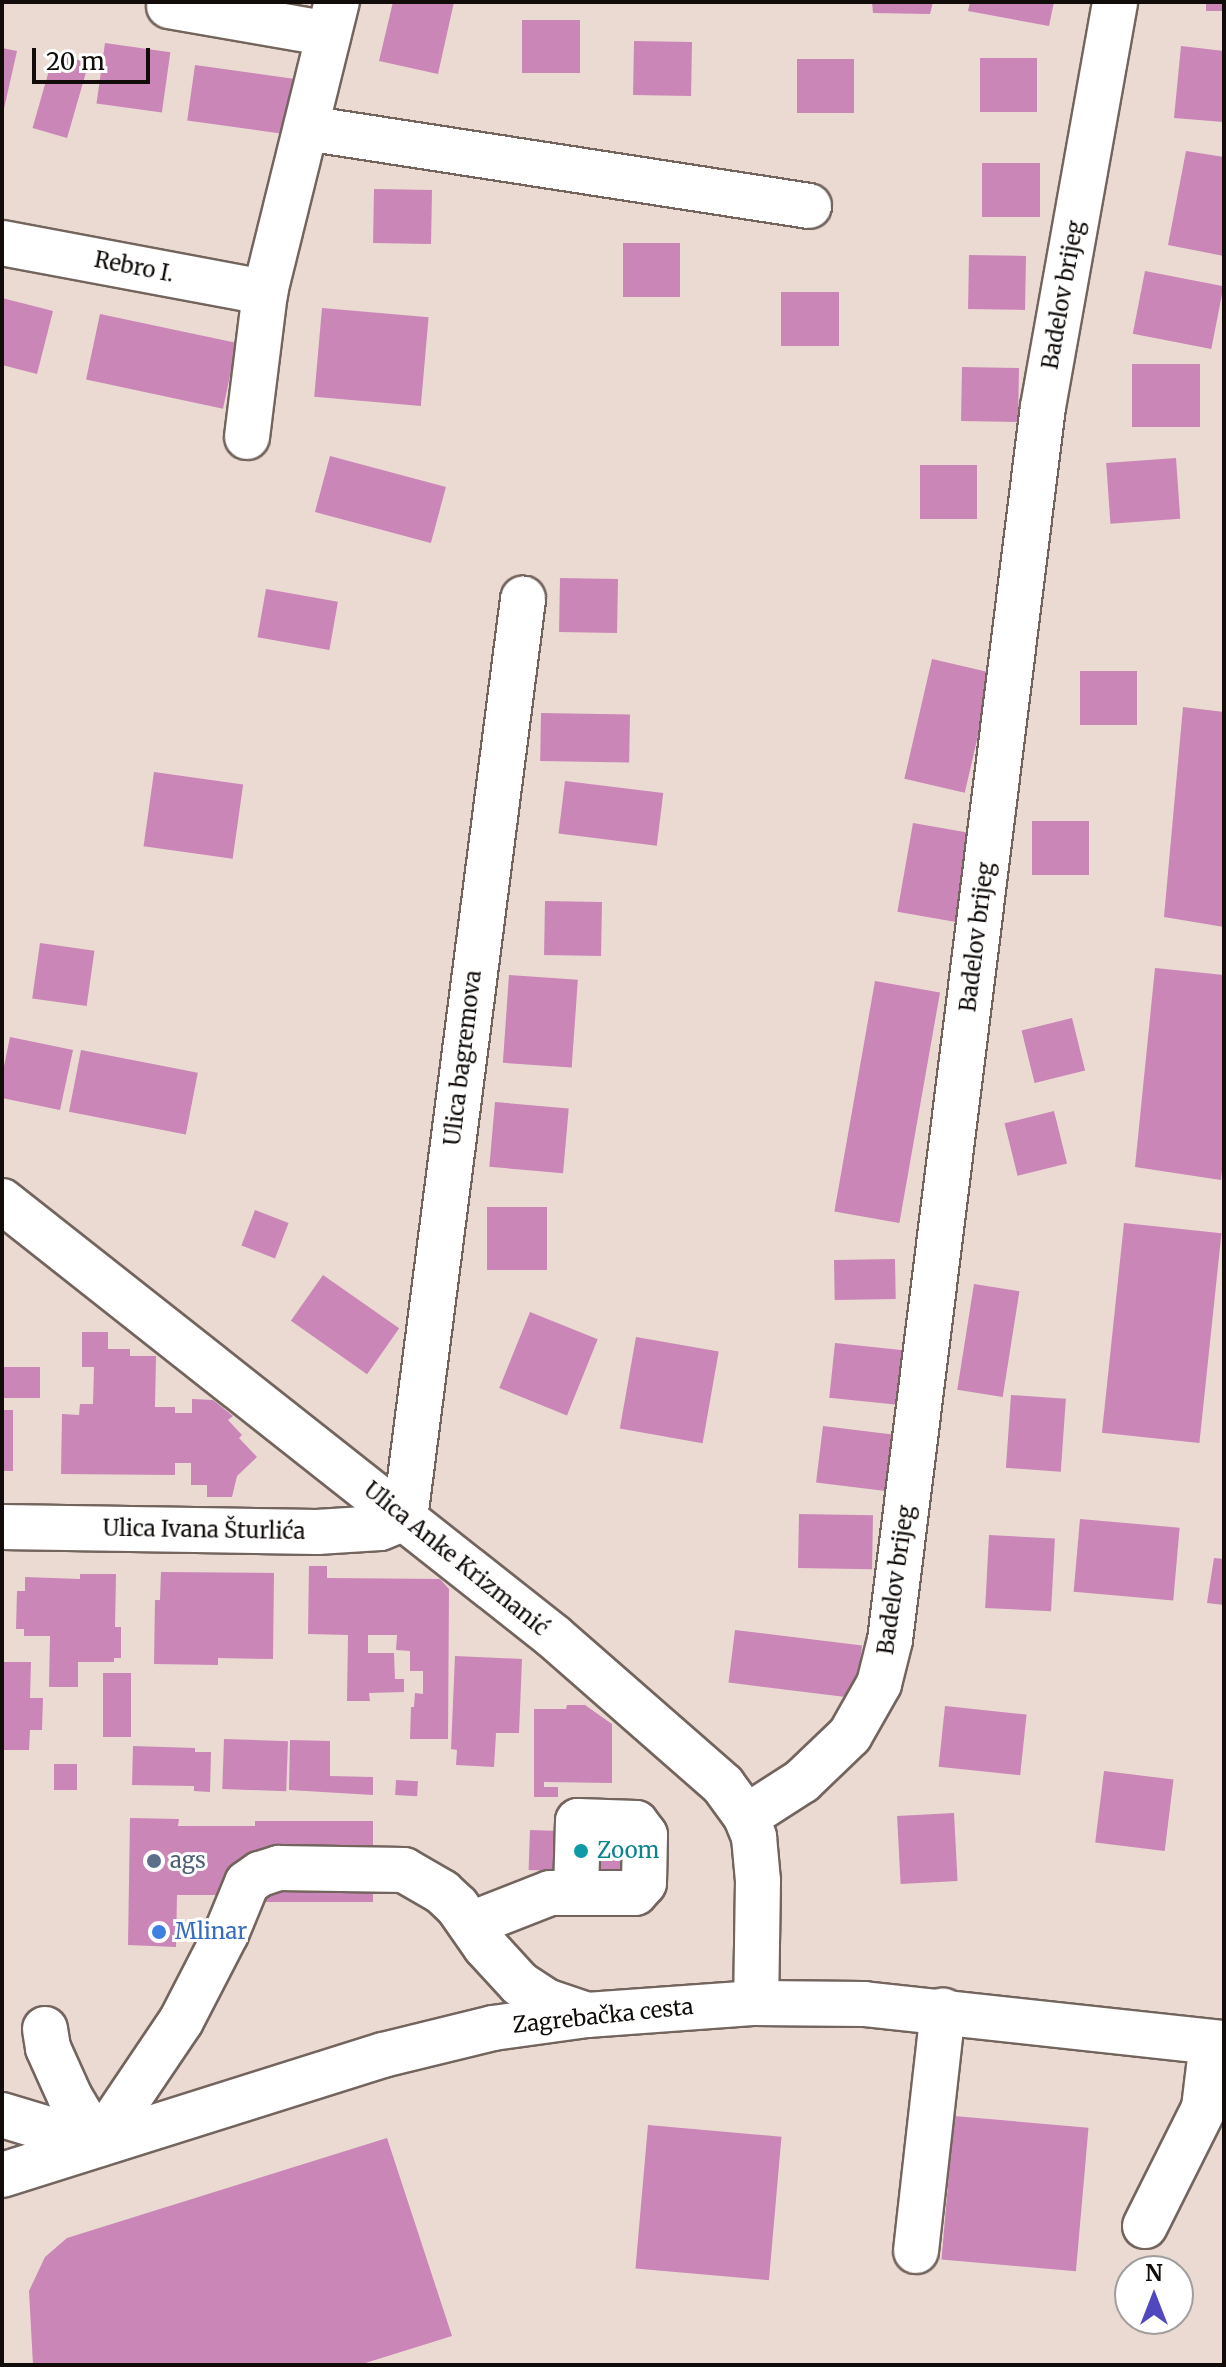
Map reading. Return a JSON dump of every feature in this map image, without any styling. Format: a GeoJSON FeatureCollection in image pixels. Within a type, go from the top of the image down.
{"type":"FeatureCollection","features":[{"type":"Feature","properties":{"kind":"street","name":"Badelov brijeg"},"geometry":{"type":"LineString","coordinates":[[746,1817],[802,1781],[850,1735],[879,1684],[890,1640],[1043,407],[1115,2]]}},
{"type":"Feature","properties":{"kind":"street"},"geometry":{"type":"LineString","coordinates":[[169,6],[333,18],[265,292],[247,437]]}},
{"type":"Feature","properties":{"kind":"street"},"geometry":{"type":"LineString","coordinates":[[306,128],[809,206]]}},
{"type":"Feature","properties":{"kind":"street","name":"Rebro I."},"geometry":{"type":"LineString","coordinates":[[2,243],[265,292]]}},
{"type":"Feature","properties":{"kind":"street","name":"Ulica bagremova"},"geometry":{"type":"LineString","coordinates":[[405,1518],[523,599]]}},
{"type":"Feature","properties":{"kind":"street","name":"Ulica Anke Krizmanić"},"geometry":{"type":"LineString","coordinates":[[2,1201],[553,1636],[723,1785],[746,1817],[754,1837],[758,1868],[756,2003]]}},
{"type":"Feature","properties":{"kind":"street","name":"Ulica Ivana Šturlića"},"geometry":{"type":"LineString","coordinates":[[2,1527],[317,1532],[380,1528],[405,1518]]}},
{"type":"Feature","properties":{"kind":"street"},"geometry":{"type":"LineString","coordinates":[[98,2144],[181,2021],[226,1934],[247,1883],[260,1874],[279,1868],[404,1870],[442,1892],[520,1984],[546,2001],[587,2015]]}},
{"type":"Feature","properties":{"kind":"street"},"geometry":{"type":"LineString","coordinates":[[471,1924],[550,1893],[576,1892]]}},
{"type":"Feature","properties":{"kind":"street","name":"Zagrebačka cesta"},"geometry":{"type":"LineString","coordinates":[[2,2175],[383,2055],[493,2028],[587,2015],[756,2003],[864,2004],[1218,2043]]}},
{"type":"Feature","properties":{"kind":"street"},"geometry":{"type":"LineString","coordinates":[[916,2251],[943,2011]]}},
{"type":"Feature","properties":{"kind":"street"},"geometry":{"type":"LineString","coordinates":[[45,2029],[48,2048],[70,2097],[98,2144]]}},
{"type":"Feature","properties":{"kind":"street"},"geometry":{"type":"LineString","coordinates":[[1145,2226],[1204,2108],[1218,2043]]}},
{"type":"Feature","properties":{"kind":"street"},"geometry":{"type":"LineString","coordinates":[[2,2115],[98,2144]]}},
{"type":"Feature","properties":{"kind":"building"},"geometry":{"type":"Polygon","coordinates":[[[393,2],[454,2],[438,74],[379,61],[393,2]]]}},
{"type":"Feature","properties":{"kind":"building"},"geometry":{"type":"Polygon","coordinates":[[[872,2],[933,2],[930,14],[873,13],[872,2]]]}},
{"type":"Feature","properties":{"kind":"building"},"geometry":{"type":"Polygon","coordinates":[[[970,2],[1054,2],[1049,26],[968,11],[970,2]]]}},
{"type":"Feature","properties":{"kind":"building"},"geometry":{"type":"Polygon","coordinates":[[[1206,2],[1224,2],[1224,11],[1206,11],[1206,2]]]}},
{"type":"Feature","properties":{"kind":"building"},"geometry":{"type":"Polygon","coordinates":[[[522,20],[580,20],[580,73],[522,73],[522,20]]]}},
{"type":"Feature","properties":{"kind":"building"},"geometry":{"type":"Polygon","coordinates":[[[634,41],[692,42],[691,96],[633,95],[634,41]]]}},
{"type":"Feature","properties":{"kind":"building"},"geometry":{"type":"Polygon","coordinates":[[[105,43],[170,52],[162,113],[97,103],[105,43]]]}},
{"type":"Feature","properties":{"kind":"building"},"geometry":{"type":"Polygon","coordinates":[[[1181,46],[1224,51],[1224,122],[1174,118],[1181,46]]]}},
{"type":"Feature","properties":{"kind":"building"},"geometry":{"type":"Polygon","coordinates":[[[2,48],[17,51],[3,113],[2,113],[2,48]]]}},
{"type":"Feature","properties":{"kind":"building"},"geometry":{"type":"Polygon","coordinates":[[[54,53],[89,63],[67,138],[33,128],[54,53]]]}},
{"type":"Feature","properties":{"kind":"building"},"geometry":{"type":"Polygon","coordinates":[[[980,58],[1037,58],[1037,112],[980,112],[980,58]]]}},
{"type":"Feature","properties":{"kind":"building"},"geometry":{"type":"Polygon","coordinates":[[[797,59],[854,59],[854,113],[797,113],[797,59]]]}},
{"type":"Feature","properties":{"kind":"building"},"geometry":{"type":"Polygon","coordinates":[[[195,65],[297,79],[289,135],[187,120],[195,65]]]}},
{"type":"Feature","properties":{"kind":"building"},"geometry":{"type":"Polygon","coordinates":[[[1186,151],[1224,157],[1224,256],[1168,245],[1186,151]]]}},
{"type":"Feature","properties":{"kind":"building"},"geometry":{"type":"Polygon","coordinates":[[[982,163],[1040,163],[1040,217],[982,217],[982,163]]]}},
{"type":"Feature","properties":{"kind":"building"},"geometry":{"type":"Polygon","coordinates":[[[374,189],[432,190],[431,244],[373,243],[374,189]]]}},
{"type":"Feature","properties":{"kind":"building"},"geometry":{"type":"Polygon","coordinates":[[[623,243],[680,243],[680,297],[623,297],[623,243]]]}},
{"type":"Feature","properties":{"kind":"building"},"geometry":{"type":"Polygon","coordinates":[[[969,255],[1026,256],[1025,310],[968,309],[969,255]]]}},
{"type":"Feature","properties":{"kind":"building"},"geometry":{"type":"Polygon","coordinates":[[[1145,271],[1224,286],[1211,349],[1133,334],[1145,271]]]}},
{"type":"Feature","properties":{"kind":"building"},"geometry":{"type":"Polygon","coordinates":[[[781,292],[839,292],[839,346],[781,346],[781,292]]]}},
{"type":"Feature","properties":{"kind":"building"},"geometry":{"type":"Polygon","coordinates":[[[2,298],[53,311],[37,374],[2,365],[2,298]]]}},
{"type":"Feature","properties":{"kind":"building"},"geometry":{"type":"Polygon","coordinates":[[[322,308],[429,317],[421,406],[314,397],[322,308]]]}},
{"type":"Feature","properties":{"kind":"building"},"geometry":{"type":"Polygon","coordinates":[[[100,314],[237,343],[223,409],[86,380],[100,314]]]}},
{"type":"Feature","properties":{"kind":"building"},"geometry":{"type":"Polygon","coordinates":[[[1132,364],[1200,364],[1200,427],[1132,427],[1132,364]]]}},
{"type":"Feature","properties":{"kind":"building"},"geometry":{"type":"Polygon","coordinates":[[[962,367],[1019,368],[1018,422],[961,421],[962,367]]]}},
{"type":"Feature","properties":{"kind":"building"},"geometry":{"type":"Polygon","coordinates":[[[330,456],[446,487],[431,543],[315,512],[330,456]]]}},
{"type":"Feature","properties":{"kind":"building"},"geometry":{"type":"Polygon","coordinates":[[[1176,458],[1180,519],[1110,524],[1106,463],[1176,458]]]}},
{"type":"Feature","properties":{"kind":"building"},"geometry":{"type":"Polygon","coordinates":[[[920,465],[977,465],[977,519],[920,519],[920,465]]]}},
{"type":"Feature","properties":{"kind":"building"},"geometry":{"type":"Polygon","coordinates":[[[560,578],[618,579],[617,633],[559,632],[560,578]]]}},
{"type":"Feature","properties":{"kind":"building"},"geometry":{"type":"Polygon","coordinates":[[[266,589],[338,602],[329,650],[257,637],[266,589]]]}},
{"type":"Feature","properties":{"kind":"building"},"geometry":{"type":"Polygon","coordinates":[[[932,659],[992,673],[965,793],[904,779],[932,659]]]}},
{"type":"Feature","properties":{"kind":"building"},"geometry":{"type":"Polygon","coordinates":[[[1080,671],[1137,671],[1137,725],[1080,725],[1080,671]]]}},
{"type":"Feature","properties":{"kind":"building"},"geometry":{"type":"Polygon","coordinates":[[[1183,707],[1224,712],[1224,927],[1164,917],[1183,707]]]}},
{"type":"Feature","properties":{"kind":"building"},"geometry":{"type":"Polygon","coordinates":[[[541,713],[630,715],[629,763],[540,761],[541,713]]]}},
{"type":"Feature","properties":{"kind":"building"},"geometry":{"type":"Polygon","coordinates":[[[154,772],[243,785],[233,859],[144,846],[154,772]]]}},
{"type":"Feature","properties":{"kind":"building"},"geometry":{"type":"Polygon","coordinates":[[[565,781],[663,793],[657,846],[559,834],[565,781]]]}},
{"type":"Feature","properties":{"kind":"building"},"geometry":{"type":"Polygon","coordinates":[[[1032,821],[1089,821],[1089,875],[1032,875],[1032,821]]]}},
{"type":"Feature","properties":{"kind":"building"},"geometry":{"type":"Polygon","coordinates":[[[913,823],[973,834],[957,922],[897,912],[913,823]]]}},
{"type":"Feature","properties":{"kind":"building"},"geometry":{"type":"Polygon","coordinates":[[[545,901],[602,902],[601,956],[544,955],[545,901]]]}},
{"type":"Feature","properties":{"kind":"building"},"geometry":{"type":"Polygon","coordinates":[[[40,943],[94,951],[87,1006],[32,998],[40,943]]]}},
{"type":"Feature","properties":{"kind":"building"},"geometry":{"type":"Polygon","coordinates":[[[1155,968],[1224,975],[1224,1152],[1221,1180],[1135,1167],[1155,968]]]}},
{"type":"Feature","properties":{"kind":"building"},"geometry":{"type":"Polygon","coordinates":[[[509,975],[578,980],[572,1068],[503,1063],[509,975]]]}},
{"type":"Feature","properties":{"kind":"building"},"geometry":{"type":"Polygon","coordinates":[[[875,981],[940,992],[899,1223],[834,1211],[875,981]]]}},
{"type":"Feature","properties":{"kind":"building"},"geometry":{"type":"Polygon","coordinates":[[[1072,1018],[1085,1070],[1035,1083],[1022,1031],[1072,1018]]]}},
{"type":"Feature","properties":{"kind":"building"},"geometry":{"type":"Polygon","coordinates":[[[10,1037],[73,1050],[60,1110],[2,1098],[2,1076],[10,1037]]]}},
{"type":"Feature","properties":{"kind":"building"},"geometry":{"type":"Polygon","coordinates":[[[81,1050],[198,1073],[186,1135],[69,1112],[81,1050]]]}},
{"type":"Feature","properties":{"kind":"building"},"geometry":{"type":"Polygon","coordinates":[[[495,1102],[569,1108],[563,1173],[489,1167],[495,1102]]]}},
{"type":"Feature","properties":{"kind":"building"},"geometry":{"type":"Polygon","coordinates":[[[1054,1111],[1067,1163],[1018,1176],[1005,1123],[1054,1111]]]}},
{"type":"Feature","properties":{"kind":"building"},"geometry":{"type":"Polygon","coordinates":[[[487,1207],[547,1207],[547,1270],[487,1270],[487,1207]]]}},
{"type":"Feature","properties":{"kind":"building"},"geometry":{"type":"Polygon","coordinates":[[[255,1210],[289,1223],[275,1258],[241,1245],[255,1210]]]}},
{"type":"Feature","properties":{"kind":"building"},"geometry":{"type":"Polygon","coordinates":[[[1124,1223],[1221,1233],[1199,1443],[1102,1433],[1124,1223]]]}},
{"type":"Feature","properties":{"kind":"building"},"geometry":{"type":"Polygon","coordinates":[[[895,1259],[896,1299],[835,1300],[834,1260],[895,1259]]]}},
{"type":"Feature","properties":{"kind":"building"},"geometry":{"type":"Polygon","coordinates":[[[323,1275],[399,1328],[367,1374],[291,1321],[323,1275]]]}},
{"type":"Feature","properties":{"kind":"building"},"geometry":{"type":"Polygon","coordinates":[[[974,1284],[1019,1291],[1003,1397],[957,1390],[974,1284]]]}},
{"type":"Feature","properties":{"kind":"building"},"geometry":{"type":"Polygon","coordinates":[[[530,1312],[598,1339],[567,1415],[499,1388],[530,1312]]]}},
{"type":"Feature","properties":{"kind":"building"},"geometry":{"type":"Polygon","coordinates":[[[82,1332],[108,1332],[108,1349],[130,1349],[130,1356],[156,1356],[155,1407],[175,1407],[175,1413],[192,1413],[192,1399],[213,1400],[233,1416],[228,1420],[242,1435],[239,1438],[257,1457],[237,1476],[232,1497],[207,1497],[207,1485],[191,1485],[191,1463],[175,1463],[175,1475],[61,1474],[62,1414],[79,1415],[80,1404],[93,1404],[94,1367],[82,1367],[82,1332]]]}},
{"type":"Feature","properties":{"kind":"building"},"geometry":{"type":"Polygon","coordinates":[[[636,1337],[719,1352],[703,1443],[620,1429],[636,1337]]]}},
{"type":"Feature","properties":{"kind":"building"},"geometry":{"type":"Polygon","coordinates":[[[835,1343],[906,1350],[900,1405],[829,1398],[835,1343]]]}},
{"type":"Feature","properties":{"kind":"building"},"geometry":{"type":"Polygon","coordinates":[[[2,1367],[40,1367],[40,1398],[2,1398],[2,1367]]]}},
{"type":"Feature","properties":{"kind":"building"},"geometry":{"type":"Polygon","coordinates":[[[1011,1395],[1066,1399],[1061,1472],[1006,1468],[1011,1395]]]}},
{"type":"Feature","properties":{"kind":"building"},"geometry":{"type":"Polygon","coordinates":[[[2,1410],[13,1410],[13,1471],[2,1471],[2,1410]]]}},
{"type":"Feature","properties":{"kind":"building"},"geometry":{"type":"Polygon","coordinates":[[[823,1426],[894,1435],[888,1491],[816,1483],[823,1426]]]}},
{"type":"Feature","properties":{"kind":"building"},"geometry":{"type":"Polygon","coordinates":[[[799,1514],[873,1515],[872,1569],[798,1568],[799,1514]]]}},
{"type":"Feature","properties":{"kind":"building"},"geometry":{"type":"Polygon","coordinates":[[[1080,1519],[1180,1528],[1173,1600],[1074,1592],[1080,1519]]]}},
{"type":"Feature","properties":{"kind":"building"},"geometry":{"type":"Polygon","coordinates":[[[989,1535],[1055,1538],[1051,1611],[985,1608],[989,1535]]]}},
{"type":"Feature","properties":{"kind":"building"},"geometry":{"type":"Polygon","coordinates":[[[1214,1558],[1224,1559],[1224,1605],[1207,1603],[1214,1558]]]}},
{"type":"Feature","properties":{"kind":"building"},"geometry":{"type":"Polygon","coordinates":[[[309,1566],[327,1566],[327,1578],[440,1579],[449,1589],[448,1739],[410,1739],[411,1707],[414,1707],[415,1693],[423,1694],[423,1671],[410,1671],[410,1651],[396,1650],[397,1635],[368,1635],[368,1653],[394,1653],[395,1679],[404,1679],[404,1692],[369,1693],[370,1701],[347,1701],[348,1635],[308,1634],[309,1566]]]}},
{"type":"Feature","properties":{"kind":"building"},"geometry":{"type":"Polygon","coordinates":[[[161,1572],[274,1573],[273,1659],[218,1658],[218,1665],[154,1664],[155,1600],[160,1600],[161,1572]]]}},
{"type":"Feature","properties":{"kind":"building"},"geometry":{"type":"Polygon","coordinates":[[[80,1574],[116,1574],[115,1627],[121,1627],[121,1658],[114,1658],[114,1662],[78,1662],[78,1687],[49,1687],[50,1636],[24,1636],[24,1629],[16,1629],[17,1591],[25,1591],[25,1577],[80,1579],[80,1574]]]}},
{"type":"Feature","properties":{"kind":"building"},"geometry":{"type":"Polygon","coordinates":[[[735,1630],[862,1646],[856,1698],[729,1683],[735,1630]]]}},
{"type":"Feature","properties":{"kind":"building"},"geometry":{"type":"Polygon","coordinates":[[[455,1656],[522,1659],[519,1733],[496,1733],[494,1767],[456,1765],[457,1750],[451,1749],[455,1656]]]}},
{"type":"Feature","properties":{"kind":"building"},"geometry":{"type":"Polygon","coordinates":[[[2,1662],[31,1662],[30,1698],[43,1698],[42,1730],[30,1730],[29,1750],[2,1750],[2,1662]]]}},
{"type":"Feature","properties":{"kind":"building"},"geometry":{"type":"Polygon","coordinates":[[[103,1673],[131,1673],[131,1737],[103,1737],[103,1673]]]}},
{"type":"Feature","properties":{"kind":"building"},"geometry":{"type":"Polygon","coordinates":[[[567,1705],[585,1705],[612,1724],[612,1783],[544,1782],[544,1787],[558,1787],[558,1797],[534,1797],[534,1709],[566,1709],[567,1705]]]}},
{"type":"Feature","properties":{"kind":"building"},"geometry":{"type":"Polygon","coordinates":[[[945,1706],[1027,1715],[1020,1775],[939,1767],[945,1706]]]}},
{"type":"Feature","properties":{"kind":"building"},"geometry":{"type":"Polygon","coordinates":[[[224,1739],[288,1741],[286,1791],[222,1789],[224,1739]]]}},
{"type":"Feature","properties":{"kind":"building"},"geometry":{"type":"Polygon","coordinates":[[[290,1740],[330,1741],[330,1776],[373,1777],[373,1795],[289,1790],[290,1740]]]}},
{"type":"Feature","properties":{"kind":"building"},"geometry":{"type":"Polygon","coordinates":[[[133,1746],[195,1748],[195,1752],[211,1752],[210,1792],[194,1791],[194,1786],[132,1785],[133,1746]]]}},
{"type":"Feature","properties":{"kind":"building"},"geometry":{"type":"Polygon","coordinates":[[[54,1764],[77,1764],[77,1790],[54,1790],[54,1764]]]}},
{"type":"Feature","properties":{"kind":"building"},"geometry":{"type":"Polygon","coordinates":[[[1104,1771],[1173,1780],[1165,1851],[1095,1842],[1104,1771]]]}},
{"type":"Feature","properties":{"kind":"building"},"geometry":{"type":"Polygon","coordinates":[[[396,1780],[418,1781],[417,1796],[395,1795],[396,1780]]]}},
{"type":"Feature","properties":{"kind":"building"},"geometry":{"type":"Polygon","coordinates":[[[954,1813],[958,1881],[901,1884],[897,1816],[954,1813]]]}},
{"type":"Feature","properties":{"kind":"building"},"geometry":{"type":"Polygon","coordinates":[[[130,1818],[179,1819],[178,1826],[255,1826],[255,1821],[373,1821],[373,1902],[252,1902],[252,1895],[177,1895],[176,1947],[128,1945],[130,1818]]]}},
{"type":"Feature","properties":{"kind":"building","name":"Zoom"},"geometry":{"type":"Polygon","coordinates":[[[530,1830],[633,1834],[632,1874],[529,1870],[530,1830]]]}},
{"type":"Feature","properties":{"kind":"building"},"geometry":{"type":"Polygon","coordinates":[[[954,2116],[1088,2128],[1076,2271],[941,2259],[954,2116]]]}},
{"type":"Feature","properties":{"kind":"building"},"geometry":{"type":"Polygon","coordinates":[[[648,2125],[781,2137],[769,2280],[635,2268],[648,2125]]]}},
{"type":"Feature","properties":{"kind":"building"},"geometry":{"type":"Polygon","coordinates":[[[387,2138],[452,2336],[359,2365],[33,2365],[29,2291],[45,2257],[67,2238],[387,2138]]]}},
{"type":"Feature","properties":{"kind":"place","name":"Zoom"},"geometry":{"type":"Point","coordinates":[581,1851]}},
{"type":"Feature","properties":{"kind":"place","name":"ags"},"geometry":{"type":"Point","coordinates":[154,1861]}},
{"type":"Feature","properties":{"kind":"place","name":"Mlinar"},"geometry":{"type":"Point","coordinates":[159,1932]}}]}
